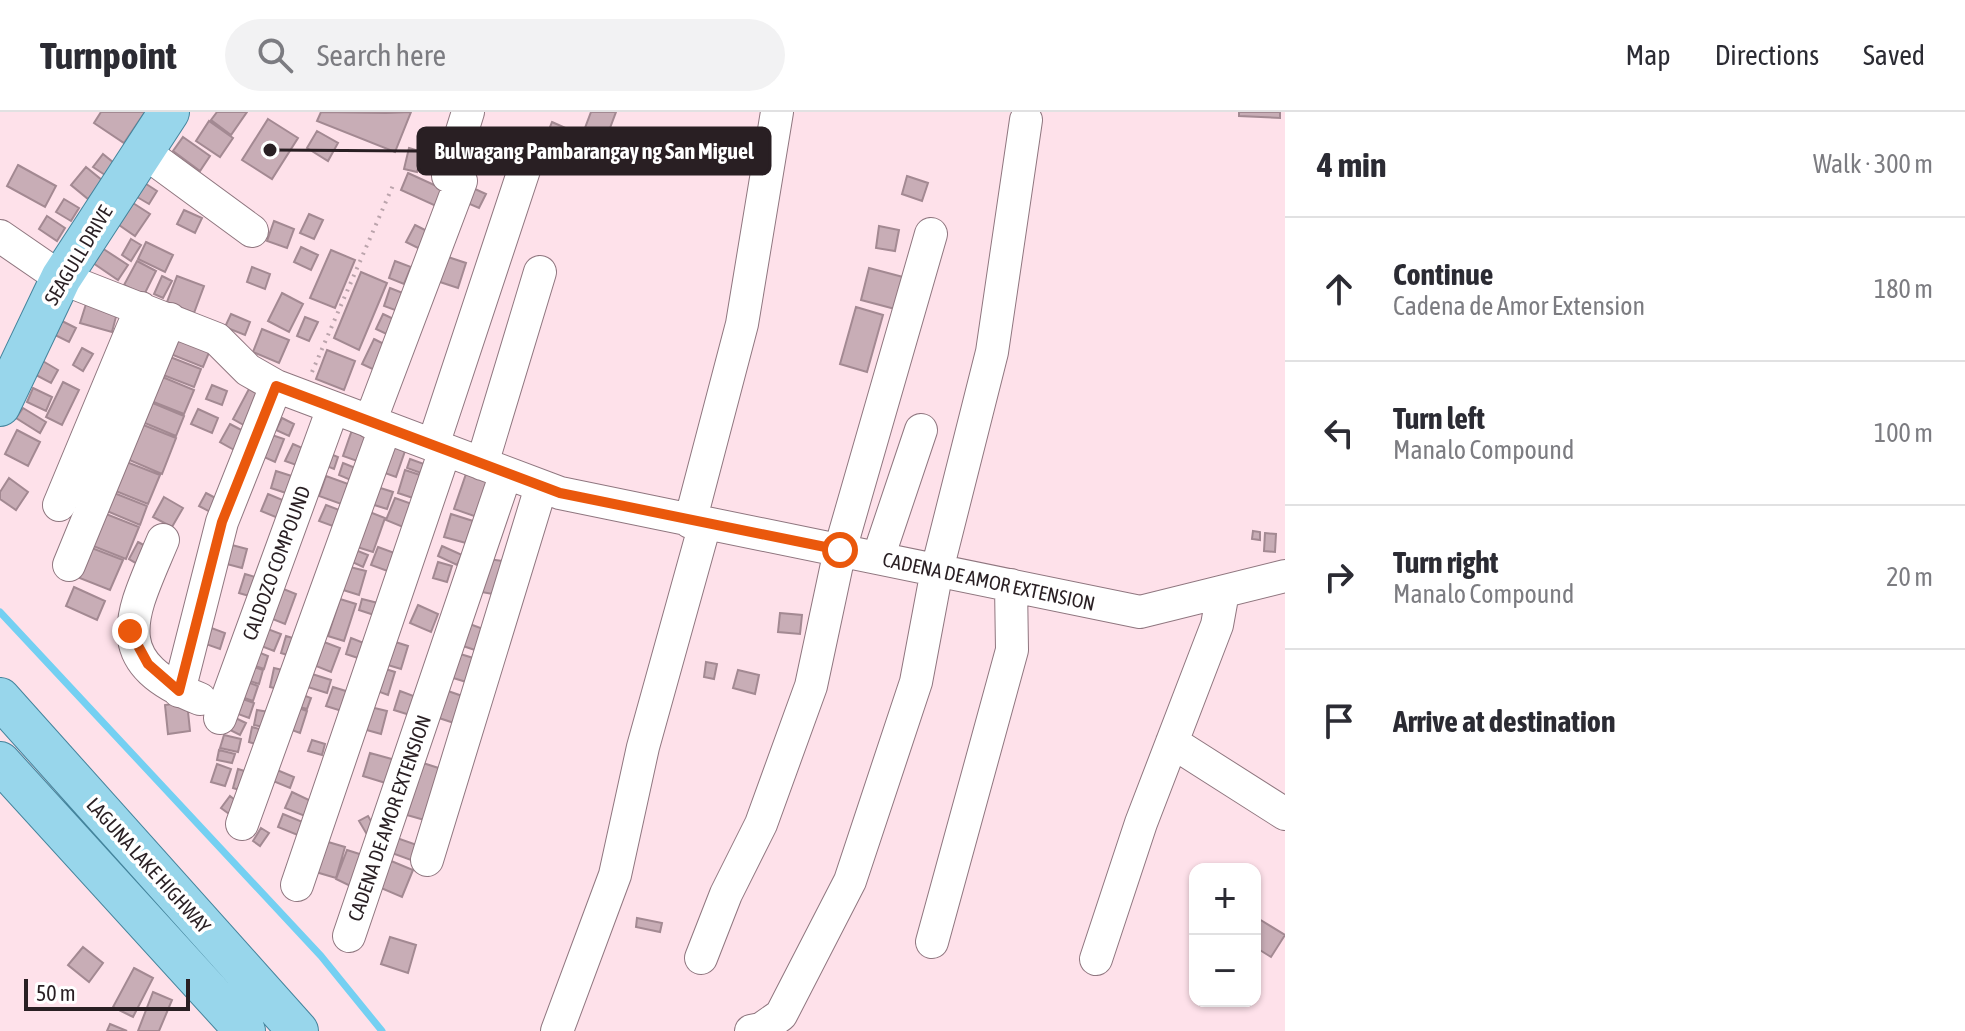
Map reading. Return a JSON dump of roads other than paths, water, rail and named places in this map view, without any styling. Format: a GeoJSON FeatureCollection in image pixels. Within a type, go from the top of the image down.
{"type":"FeatureCollection","features":[{"type":"Feature","properties":{"kind":"main road","name":"SEAGULL DRIVE"},"geometry":{"type":"LineString","coordinates":[[0,406],[61,278],[169,112]]}},
{"type":"Feature","properties":{"kind":"main road","name":"LAGUNA LAKE HIGHWAY"},"geometry":{"type":"LineString","coordinates":[[0,698],[298,1031]]}},
{"type":"Feature","properties":{"kind":"main road","name":"LAGUNA LAKE HIGHWAY"},"geometry":{"type":"LineString","coordinates":[[0,762],[245,1031]]}},
{"type":"Feature","properties":{"kind":"street"},"geometry":{"type":"LineString","coordinates":[[242,824],[461,181],[448,176],[468,112]]}},
{"type":"Feature","properties":{"kind":"street"},"geometry":{"type":"LineString","coordinates":[[557,1031],[615,875],[742,324],[777,112]]}},
{"type":"Feature","properties":{"kind":"street"},"geometry":{"type":"LineString","coordinates":[[751,1031],[761,1029],[781,1015],[850,881],[916,682],[937,570],[992,352],[1026,120]]}},
{"type":"Feature","properties":{"kind":"street"},"geometry":{"type":"LineString","coordinates":[[143,151],[252,231]]}},
{"type":"Feature","properties":{"kind":"street"},"geometry":{"type":"LineString","coordinates":[[297,885],[439,448],[528,158]]}},
{"type":"Feature","properties":{"kind":"street"},"geometry":{"type":"LineString","coordinates":[[701,958],[726,894],[761,824],[811,686],[840,550],[931,234]]}},
{"type":"Feature","properties":{"kind":"street","name":"CADENA DE AMOR EXTENSION"},"geometry":{"type":"LineString","coordinates":[[0,236],[61,278],[217,339],[248,370],[289,391],[541,487],[698,523],[1140,612],[1285,576]]}},
{"type":"Feature","properties":{"kind":"street"},"geometry":{"type":"LineString","coordinates":[[494,468],[540,272]]}},
{"type":"Feature","properties":{"kind":"street"},"geometry":{"type":"LineString","coordinates":[[59,505],[156,314]]}},
{"type":"Feature","properties":{"kind":"street"},"geometry":{"type":"LineString","coordinates":[[69,565],[156,314]]}},
{"type":"Feature","properties":{"kind":"street"},"geometry":{"type":"LineString","coordinates":[[199,703],[222,522],[289,391]]}},
{"type":"Feature","properties":{"kind":"street","name":"CALDOZO COMPOUND"},"geometry":{"type":"LineString","coordinates":[[199,703],[333,408]]}},
{"type":"Feature","properties":{"kind":"street"},"geometry":{"type":"LineString","coordinates":[[878,558],[921,430]]}},
{"type":"Feature","properties":{"kind":"street","name":"CADENA DE AMOR EXTENSION"},"geometry":{"type":"LineString","coordinates":[[349,936],[494,468]]}},
{"type":"Feature","properties":{"kind":"street"},"geometry":{"type":"LineString","coordinates":[[427,860],[541,487]]}},
{"type":"Feature","properties":{"kind":"street"},"geometry":{"type":"LineString","coordinates":[[163,540],[140,595],[130,631],[148,664],[199,703]]}},
{"type":"Feature","properties":{"kind":"street"},"geometry":{"type":"LineString","coordinates":[[932,942],[1012,650],[1011,585]]}},
{"type":"Feature","properties":{"kind":"street"},"geometry":{"type":"LineString","coordinates":[[1096,959],[1172,742],[1217,625],[1223,592]]}},
{"type":"Feature","properties":{"kind":"street"},"geometry":{"type":"LineString","coordinates":[[1172,742],[1285,814]]}},
{"type":"Feature","properties":{"kind":"waterway"},"geometry":{"type":"LineString","coordinates":[[0,612],[321,956],[382,1031]]}},
{"type":"Feature","properties":{"kind":"place","name":"Bulwagang Pambarangay ng San Miguel"},"geometry":{"type":"Point","coordinates":[270,150]}}]}
